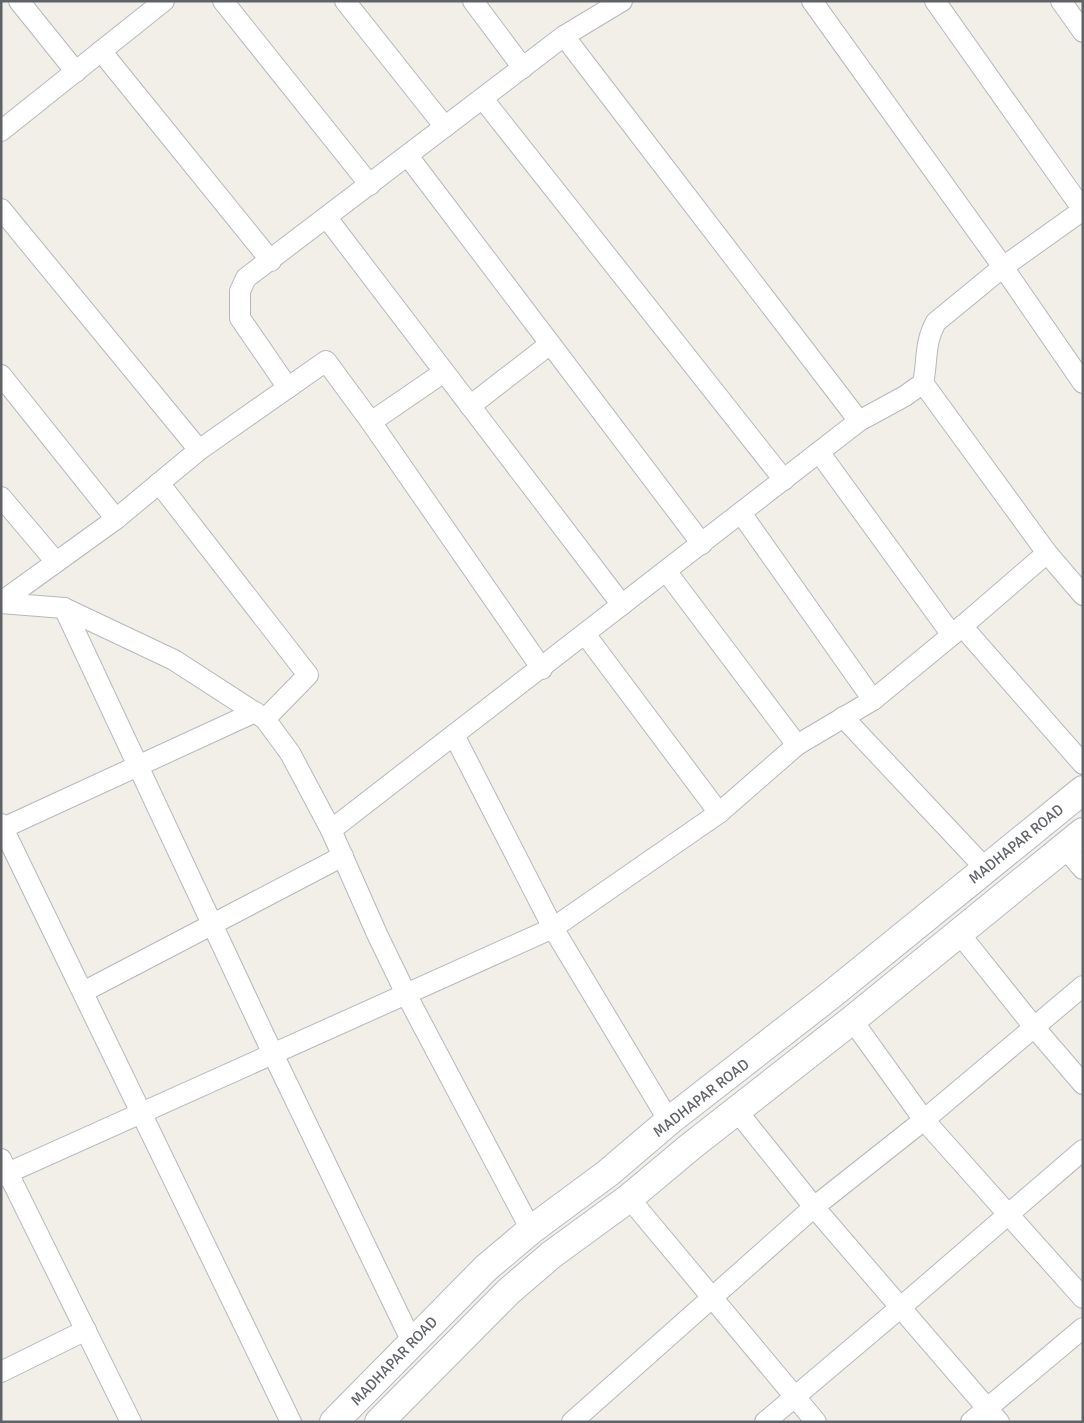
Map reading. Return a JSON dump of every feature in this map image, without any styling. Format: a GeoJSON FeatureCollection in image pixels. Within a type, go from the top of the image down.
{"type":"FeatureCollection","features":[{"type":"Feature","properties":{"kind":"main road","name":"MADHAPAR ROAD"},"geometry":{"type":"LineString","coordinates":[[334,1422],[486,1268],[531,1230],[608,1172],[832,994],[1083,790]]}},
{"type":"Feature","properties":{"kind":"main road"},"geometry":{"type":"LineString","coordinates":[[380,1422],[508,1292],[551,1255],[628,1198],[1074,840]]}},
{"type":"Feature","properties":{"kind":"street"},"geometry":{"type":"LineString","coordinates":[[19,1],[76,72]]}},
{"type":"Feature","properties":{"kind":"street"},"geometry":{"type":"LineString","coordinates":[[223,1],[370,185]]}},
{"type":"Feature","properties":{"kind":"street"},"geometry":{"type":"LineString","coordinates":[[345,1],[446,127]]}},
{"type":"Feature","properties":{"kind":"street"},"geometry":{"type":"LineString","coordinates":[[473,1],[523,68]]}},
{"type":"Feature","properties":{"kind":"street"},"geometry":{"type":"LineString","coordinates":[[288,388],[240,318],[240,291],[246,278],[271,261],[564,36],[622,1]]}},
{"type":"Feature","properties":{"kind":"street"},"geometry":{"type":"LineString","coordinates":[[812,1],[1003,267],[1083,383]]}},
{"type":"Feature","properties":{"kind":"street"},"geometry":{"type":"LineString","coordinates":[[331,830],[859,421],[923,383],[927,343],[930,332],[936,322],[1003,267],[1083,210],[935,1]]}},
{"type":"Feature","properties":{"kind":"street"},"geometry":{"type":"LineString","coordinates":[[1061,1],[1083,32]]}},
{"type":"Feature","properties":{"kind":"street"},"geometry":{"type":"LineString","coordinates":[[1,131],[76,72],[158,3]]}},
{"type":"Feature","properties":{"kind":"street"},"geometry":{"type":"LineString","coordinates":[[564,36],[859,421]]}},
{"type":"Feature","properties":{"kind":"street"},"geometry":{"type":"LineString","coordinates":[[101,51],[271,261]]}},
{"type":"Feature","properties":{"kind":"street"},"geometry":{"type":"LineString","coordinates":[[483,99],[784,480]]}},
{"type":"Feature","properties":{"kind":"street"},"geometry":{"type":"LineString","coordinates":[[408,156],[702,544]]}},
{"type":"Feature","properties":{"kind":"street"},"geometry":{"type":"LineString","coordinates":[[1,209],[199,450]]}},
{"type":"Feature","properties":{"kind":"street"},"geometry":{"type":"LineString","coordinates":[[326,218],[622,605]]}},
{"type":"Feature","properties":{"kind":"street"},"geometry":{"type":"LineString","coordinates":[[470,406],[550,344]]}},
{"type":"Feature","properties":{"kind":"street"},"geometry":{"type":"LineString","coordinates":[[1,602],[116,519],[199,450],[326,361],[371,422],[542,668]]}},
{"type":"Feature","properties":{"kind":"street"},"geometry":{"type":"LineString","coordinates":[[371,422],[444,372]]}},
{"type":"Feature","properties":{"kind":"street"},"geometry":{"type":"LineString","coordinates":[[1,376],[116,519]]}},
{"type":"Feature","properties":{"kind":"street"},"geometry":{"type":"LineString","coordinates":[[923,383],[1047,554],[1083,595]]}},
{"type":"Feature","properties":{"kind":"street"},"geometry":{"type":"LineString","coordinates":[[819,452],[957,631],[1083,764]]}},
{"type":"Feature","properties":{"kind":"street"},"geometry":{"type":"LineString","coordinates":[[159,483],[308,675],[260,716],[138,766],[2,827],[291,1422]]}},
{"type":"Feature","properties":{"kind":"street"},"geometry":{"type":"LineString","coordinates":[[1,497],[56,562]]}},
{"type":"Feature","properties":{"kind":"street"},"geometry":{"type":"LineString","coordinates":[[741,513],[873,700]]}},
{"type":"Feature","properties":{"kind":"street"},"geometry":{"type":"LineString","coordinates":[[132,1422],[4,1170],[142,1113],[552,928],[720,813],[798,745],[873,700],[1047,554]]}},
{"type":"Feature","properties":{"kind":"street"},"geometry":{"type":"LineString","coordinates":[[666,571],[798,745]]}},
{"type":"Feature","properties":{"kind":"street"},"geometry":{"type":"LineString","coordinates":[[1,602],[64,608],[174,660],[260,716],[290,753],[331,830],[376,934],[531,1230]]}},
{"type":"Feature","properties":{"kind":"street"},"geometry":{"type":"LineString","coordinates":[[64,608],[273,1054],[412,1342]]}},
{"type":"Feature","properties":{"kind":"street"},"geometry":{"type":"LineString","coordinates":[[585,634],[720,813]]}},
{"type":"Feature","properties":{"kind":"street"},"geometry":{"type":"LineString","coordinates":[[843,717],[985,868]]}},
{"type":"Feature","properties":{"kind":"street"},"geometry":{"type":"LineString","coordinates":[[454,735],[552,928],[670,1121]]}},
{"type":"Feature","properties":{"kind":"street"},"geometry":{"type":"LineString","coordinates":[[1074,840],[1083,868]]}},
{"type":"Feature","properties":{"kind":"street"},"geometry":{"type":"LineString","coordinates":[[83,992],[343,856]]}},
{"type":"Feature","properties":{"kind":"street"},"geometry":{"type":"LineString","coordinates":[[959,933],[1034,1027],[1083,1084]]}},
{"type":"Feature","properties":{"kind":"street"},"geometry":{"type":"LineString","coordinates":[[572,1422],[814,1208],[924,1120],[1083,986]]}},
{"type":"Feature","properties":{"kind":"street"},"geometry":{"type":"LineString","coordinates":[[852,1020],[924,1120],[1083,1298]]}},
{"type":"Feature","properties":{"kind":"street"},"geometry":{"type":"LineString","coordinates":[[737,1111],[814,1208],[993,1415]]}},
{"type":"Feature","properties":{"kind":"street"},"geometry":{"type":"LineString","coordinates":[[765,1422],[1083,1150]]}},
{"type":"Feature","properties":{"kind":"street"},"geometry":{"type":"LineString","coordinates":[[628,1198],[816,1422]]}},
{"type":"Feature","properties":{"kind":"street"},"geometry":{"type":"LineString","coordinates":[[971,1422],[993,1415],[1083,1328]]}},
{"type":"Feature","properties":{"kind":"street"},"geometry":{"type":"LineString","coordinates":[[1,1372],[86,1330]]}}]}
